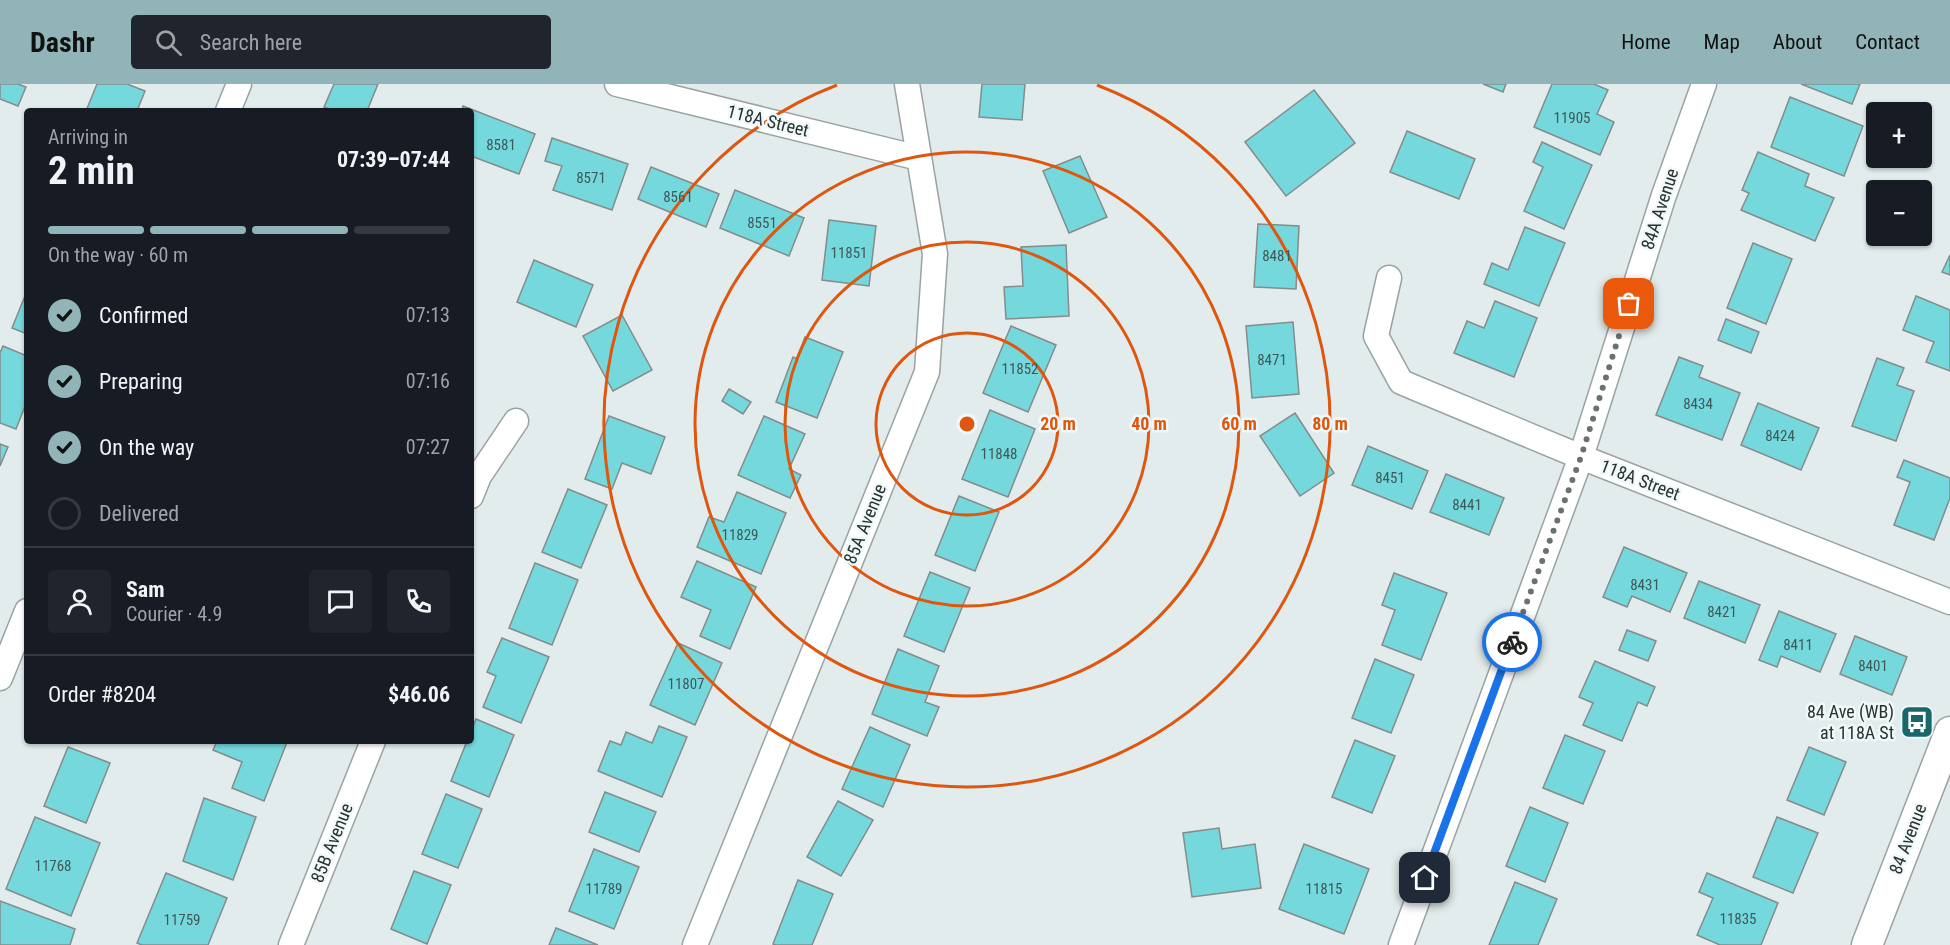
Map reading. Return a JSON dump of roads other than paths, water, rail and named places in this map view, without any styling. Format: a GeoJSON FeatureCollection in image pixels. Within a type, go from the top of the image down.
{"type":"FeatureCollection","features":[{"type":"Feature","properties":{"kind":"street"},"geometry":{"type":"LineString","coordinates":[[229,108],[239,84]]}},
{"type":"Feature","properties":{"kind":"street","name":"118A Street"},"geometry":{"type":"LineString","coordinates":[[617,84],[919,158]]}},
{"type":"Feature","properties":{"kind":"street","name":"85A Avenue"},"geometry":{"type":"LineString","coordinates":[[695,945],[927,372],[935,254],[907,84]]}},
{"type":"Feature","properties":{"kind":"street","name":"84A Avenue"},"geometry":{"type":"LineString","coordinates":[[1401,945],[1581,457],[1664,195],[1704,84]]}},
{"type":"Feature","properties":{"kind":"street","name":"118A Street"},"geometry":{"type":"LineString","coordinates":[[1389,278],[1376,336],[1401,382],[1581,457],[1950,602]]}},
{"type":"Feature","properties":{"kind":"street"},"geometry":{"type":"LineString","coordinates":[[474,488],[479,476],[516,421]]}},
{"type":"Feature","properties":{"kind":"street"},"geometry":{"type":"LineString","coordinates":[[0,678],[24,618]]}},
{"type":"Feature","properties":{"kind":"street","name":"84 Avenue"},"geometry":{"type":"LineString","coordinates":[[1867,945],[1950,732]]}},
{"type":"Feature","properties":{"kind":"street","name":"85B Avenue"},"geometry":{"type":"LineString","coordinates":[[291,945],[372,744]]}},
{"type":"Feature","properties":{"kind":"place","name":"84 Ave (WB) at 118A St"},"geometry":{"type":"Point","coordinates":[1917,722]}}]}
